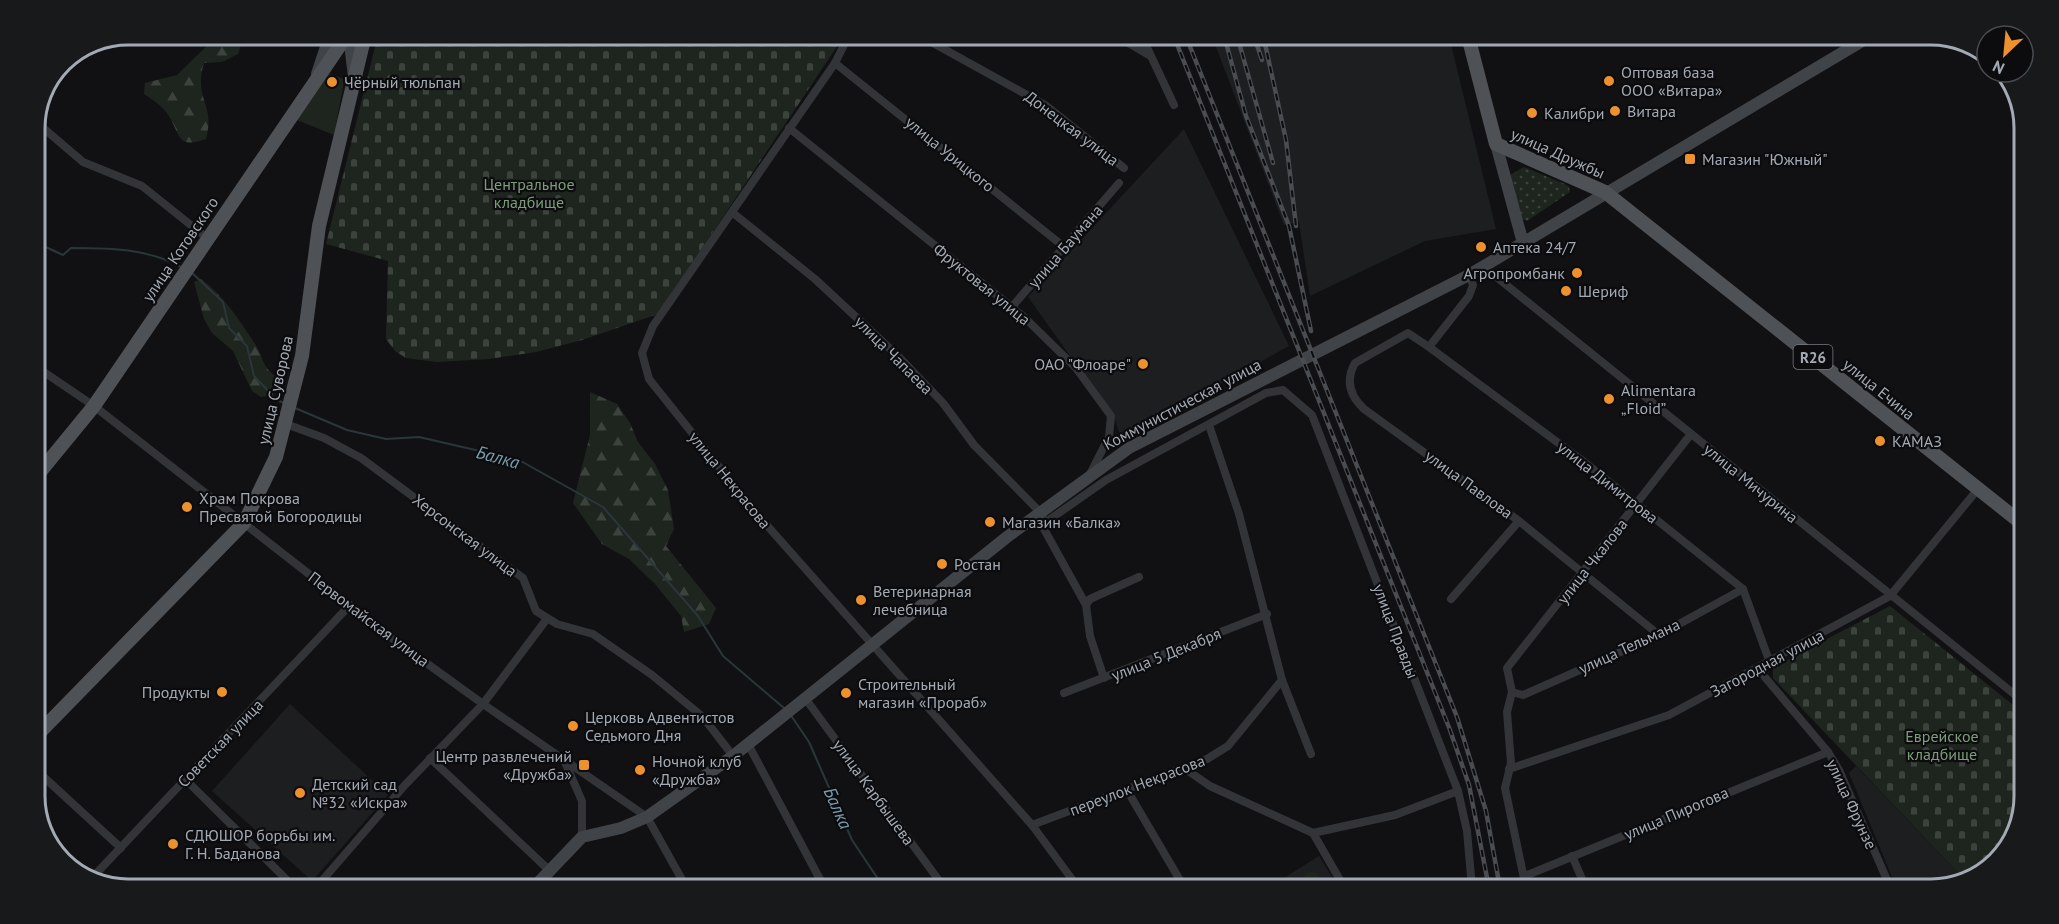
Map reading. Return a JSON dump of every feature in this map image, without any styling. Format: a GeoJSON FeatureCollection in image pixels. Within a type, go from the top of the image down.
{"type":"FeatureCollection","features":[{"type":"Feature","properties":{"kind":"main road"},"geometry":{"type":"LineString","coordinates":[[298,107],[319,70],[327,45]]}},
{"type":"Feature","properties":{"kind":"main road","name":"улица Котовского"},"geometry":{"type":"LineString","coordinates":[[45,466],[94,406],[341,45]]}},
{"type":"Feature","properties":{"kind":"main road"},"geometry":{"type":"LineString","coordinates":[[349,45],[354,78]]}},
{"type":"Feature","properties":{"kind":"main road","name":"улица Суворова"},"geometry":{"type":"LineString","coordinates":[[45,727],[244,523],[276,457],[302,356],[319,226],[362,45]]}},
{"type":"Feature","properties":{"kind":"main road","name":"улица Дружбы"},"geometry":{"type":"LineString","coordinates":[[1469,45],[1523,243]]}},
{"type":"Feature","properties":{"kind":"main road","name":"Коммунистическая улица"},"geometry":{"type":"LineString","coordinates":[[582,837],[621,828],[647,817],[733,756],[873,644],[1043,517],[1090,474],[1129,448],[1484,267],[1605,192],[1855,45]]}},
{"type":"Feature","properties":{"kind":"main road","name":"улица Дружбы"},"geometry":{"type":"LineString","coordinates":[[1496,144],[1605,192]]}},
{"type":"Feature","properties":{"kind":"main road","name":"улица Ечина"},"geometry":{"type":"LineString","coordinates":[[1605,192],[2014,517]]}},
{"type":"Feature","properties":{"kind":"main road"},"geometry":{"type":"LineString","coordinates":[[542,879],[582,837]]}},
{"type":"Feature","properties":{"kind":"street","name":"улица Некрасова"},"geometry":{"type":"LineString","coordinates":[[844,45],[835,63],[653,326],[642,353],[649,379],[756,513],[1032,825],[1069,879]]}},
{"type":"Feature","properties":{"kind":"street","name":"Донецкая улица"},"geometry":{"type":"LineString","coordinates":[[937,45],[1045,105],[1124,168]]}},
{"type":"Feature","properties":{"kind":"street"},"geometry":{"type":"LineString","coordinates":[[1132,45],[1149,55]]}},
{"type":"Feature","properties":{"kind":"street"},"geometry":{"type":"LineString","coordinates":[[1145,45],[1174,105]]}},
{"type":"Feature","properties":{"kind":"street","name":"улица Урицкого"},"geometry":{"type":"LineString","coordinates":[[835,63],[1063,246]]}},
{"type":"Feature","properties":{"kind":"street","name":"Фруктовая улица"},"geometry":{"type":"LineString","coordinates":[[789,128],[1024,317],[1076,368],[1111,416],[1109,437],[1090,474]]}},
{"type":"Feature","properties":{"kind":"street"},"geometry":{"type":"LineString","coordinates":[[45,130],[83,162],[142,186],[207,238]]}},
{"type":"Feature","properties":{"kind":"street","name":"улица Баумана"},"geometry":{"type":"LineString","coordinates":[[1011,308],[1119,183]]}},
{"type":"Feature","properties":{"kind":"street","name":"улица Чапаева"},"geometry":{"type":"LineString","coordinates":[[733,213],[815,279],[899,357],[942,403],[974,445],[1043,517]]}},
{"type":"Feature","properties":{"kind":"street","name":"улица Мичурина"},"geometry":{"type":"LineString","coordinates":[[1484,267],[2014,695]]}},
{"type":"Feature","properties":{"kind":"street"},"geometry":{"type":"LineString","coordinates":[[1429,347],[1469,296],[1473,285],[1469,275]]}},
{"type":"Feature","properties":{"kind":"street","name":"улица Димитрова"},"geometry":{"type":"LineString","coordinates":[[1408,333],[1637,504],[1743,589]]}},
{"type":"Feature","properties":{"kind":"street","name":"улица Павлова"},"geometry":{"type":"LineString","coordinates":[[1408,333],[1355,363],[1350,380],[1354,399],[1519,521],[1659,634]]}},
{"type":"Feature","properties":{"kind":"street","name":"Первомайская улица"},"geometry":{"type":"LineString","coordinates":[[45,373],[94,406],[483,704],[647,817],[682,879]]}},
{"type":"Feature","properties":{"kind":"street","name":"улица Правды"},"geometry":{"type":"LineString","coordinates":[[1209,425],[1266,393],[1283,390],[1312,415],[1458,791],[1467,831],[1471,879]]}},
{"type":"Feature","properties":{"kind":"street","name":"Херсонская улица"},"geometry":{"type":"LineString","coordinates":[[286,424],[324,438],[362,458],[513,571],[527,584],[533,606],[546,620]]}},
{"type":"Feature","properties":{"kind":"street"},"geometry":{"type":"LineString","coordinates":[[1104,678],[1090,636],[1086,605],[1044,529],[1043,517],[1106,480],[1209,425],[1239,514],[1267,614],[1282,680],[1311,754]]}},
{"type":"Feature","properties":{"kind":"street","name":"улица Чкалова"},"geometry":{"type":"LineString","coordinates":[[1512,692],[1507,668],[1691,434]]}},
{"type":"Feature","properties":{"kind":"street","name":"Загородная улица"},"geometry":{"type":"LineString","coordinates":[[1509,769],[1669,715],[1770,663],[1890,596],[1978,489]]}},
{"type":"Feature","properties":{"kind":"street"},"geometry":{"type":"LineString","coordinates":[[1451,599],[1519,521]]}},
{"type":"Feature","properties":{"kind":"street"},"geometry":{"type":"LineString","coordinates":[[1086,605],[1090,599],[1139,577]]}},
{"type":"Feature","properties":{"kind":"street"},"geometry":{"type":"LineString","coordinates":[[1743,589],[1770,663]]}},
{"type":"Feature","properties":{"kind":"street","name":"улица Тельмана"},"geometry":{"type":"LineString","coordinates":[[1512,692],[1523,695],[1659,634],[1743,589]]}},
{"type":"Feature","properties":{"kind":"street","name":"Советская улица"},"geometry":{"type":"LineString","coordinates":[[97,873],[350,604]]}},
{"type":"Feature","properties":{"kind":"street","name":"улица 5 Декабря"},"geometry":{"type":"LineString","coordinates":[[1064,693],[1267,614]]}},
{"type":"Feature","properties":{"kind":"street"},"geometry":{"type":"LineString","coordinates":[[324,879],[430,758],[483,704],[546,620],[593,634],[652,675],[703,717],[733,756]]}},
{"type":"Feature","properties":{"kind":"street","name":"улица Фрунзе"},"geometry":{"type":"LineString","coordinates":[[1758,669],[1828,752],[1839,770],[1887,879]]}},
{"type":"Feature","properties":{"kind":"street","name":"переулок Некрасова"},"geometry":{"type":"LineString","coordinates":[[1032,825],[1127,790],[1156,776],[1207,759],[1228,746],[1282,680]]}},
{"type":"Feature","properties":{"kind":"street"},"geometry":{"type":"LineString","coordinates":[[1512,692],[1507,712],[1511,756],[1505,782],[1525,879]]}},
{"type":"Feature","properties":{"kind":"street","name":"улица Карбышева"},"geometry":{"type":"LineString","coordinates":[[805,698],[938,879]]}},
{"type":"Feature","properties":{"kind":"street"},"geometry":{"type":"LineString","coordinates":[[748,744],[820,879]]}},
{"type":"Feature","properties":{"kind":"street","name":"улица Пирогова"},"geometry":{"type":"LineString","coordinates":[[1525,876],[1828,752]]}},
{"type":"Feature","properties":{"kind":"street"},"geometry":{"type":"LineString","coordinates":[[430,758],[550,871]]}},
{"type":"Feature","properties":{"kind":"street"},"geometry":{"type":"LineString","coordinates":[[564,759],[582,801],[582,837]]}},
{"type":"Feature","properties":{"kind":"street"},"geometry":{"type":"LineString","coordinates":[[1184,768],[1210,786],[1313,833],[1339,879]]}},
{"type":"Feature","properties":{"kind":"street"},"geometry":{"type":"LineString","coordinates":[[45,778],[121,848]]}},
{"type":"Feature","properties":{"kind":"street"},"geometry":{"type":"LineString","coordinates":[[184,779],[286,879]]}},
{"type":"Feature","properties":{"kind":"street"},"geometry":{"type":"LineString","coordinates":[[1127,790],[1180,879]]}},
{"type":"Feature","properties":{"kind":"street"},"geometry":{"type":"LineString","coordinates":[[1313,833],[1395,815],[1458,791]]}},
{"type":"Feature","properties":{"kind":"street"},"geometry":{"type":"LineString","coordinates":[[1572,856],[1582,879]]}},
{"type":"Feature","properties":{"kind":"shaded area"},"geometry":{"type":"Polygon","coordinates":[[[1215,45],[1451,45],[1496,229],[1425,241],[1310,296],[1299,222],[1284,225],[1215,45]]]}},
{"type":"Feature","properties":{"kind":"shaded area"},"geometry":{"type":"Polygon","coordinates":[[[1184,129],[1289,346],[1121,439],[1115,419],[1028,297],[1184,129]]]}},
{"type":"Feature","properties":{"kind":"shaded area","name":"Детский сад №32 «Искра»"},"geometry":{"type":"Polygon","coordinates":[[[290,704],[388,795],[314,879],[310,879],[212,791],[290,704]]]}},
{"type":"Feature","properties":{"kind":"shaded area"},"geometry":{"type":"Polygon","coordinates":[[[1856,766],[1959,874],[1931,879],[1893,879],[1849,773],[1856,766]]]}},
{"type":"Feature","properties":{"kind":"shaded area"},"geometry":{"type":"Polygon","coordinates":[[[1319,856],[1333,879],[1282,879],[1319,856]]]}},
{"type":"Feature","properties":{"kind":"green space"},"geometry":{"type":"Polygon","coordinates":[[[208,45],[241,45],[238,54],[222,62],[204,63],[201,85],[208,118],[206,139],[185,142],[164,109],[144,94],[145,83],[177,75],[208,45]]]}},
{"type":"Feature","properties":{"kind":"green space","name":"Центральное кладбище"},"geometry":{"type":"Polygon","coordinates":[[[376,45],[838,45],[658,314],[582,340],[536,352],[489,359],[437,362],[406,358],[395,351],[386,339],[388,261],[326,244],[376,45]]]}},
{"type":"Feature","properties":{"kind":"green space"},"geometry":{"type":"Polygon","coordinates":[[[326,75],[342,78],[344,82],[334,135],[297,120],[326,75]]]}},
{"type":"Feature","properties":{"kind":"green space"},"geometry":{"type":"Polygon","coordinates":[[[1524,167],[1565,184],[1569,187],[1570,192],[1527,221],[1522,219],[1510,175],[1524,167]]]}},
{"type":"Feature","properties":{"kind":"green space"},"geometry":{"type":"Polygon","coordinates":[[[201,279],[230,307],[257,347],[265,366],[279,379],[277,389],[272,395],[261,397],[252,391],[233,351],[212,333],[204,319],[194,282],[201,279]]]}},
{"type":"Feature","properties":{"kind":"green space"},"geometry":{"type":"Polygon","coordinates":[[[590,392],[617,404],[630,423],[638,442],[655,464],[668,490],[674,529],[666,546],[716,608],[709,624],[684,632],[681,616],[655,584],[629,559],[602,544],[573,503],[590,435],[590,392]]]}},
{"type":"Feature","properties":{"kind":"green space","name":"Еврейское кладбище"},"geometry":{"type":"Polygon","coordinates":[[[1890,606],[2014,706],[2014,796],[2008,828],[1997,846],[1977,865],[1959,874],[1773,678],[1773,667],[1890,606]]]}},
{"type":"Feature","properties":{"kind":"green space"},"geometry":{"type":"Polygon","coordinates":[[[1309,872],[1316,872],[1320,879],[1302,879],[1309,872]]]}},
{"type":"Feature","properties":{"kind":"waterway","name":"Балка"},"geometry":{"type":"LineString","coordinates":[[45,247],[63,255],[71,248],[100,248],[142,253],[156,256],[183,268]]}},
{"type":"Feature","properties":{"kind":"waterway","name":"Балка"},"geometry":{"type":"LineString","coordinates":[[191,272],[223,302],[229,328],[247,346],[254,376],[277,400],[284,403]]}},
{"type":"Feature","properties":{"kind":"waterway","name":"Балка"},"geometry":{"type":"LineString","coordinates":[[295,408],[347,430],[386,439],[419,437],[519,460],[603,507],[698,616],[723,656],[784,708]]}},
{"type":"Feature","properties":{"kind":"waterway","name":"Балка"},"geometry":{"type":"LineString","coordinates":[[790,714],[809,742],[852,840],[878,879]]}},
{"type":"Feature","properties":{"kind":"railway"},"geometry":{"type":"LineString","coordinates":[[1177,45],[1450,730],[1469,785],[1487,879]]}},
{"type":"Feature","properties":{"kind":"railway"},"geometry":{"type":"LineString","coordinates":[[1189,45],[1457,717],[1486,811],[1498,879]]}},
{"type":"Feature","properties":{"kind":"railway"},"geometry":{"type":"LineString","coordinates":[[1227,45],[1246,116],[1289,226],[1311,331]]}},
{"type":"Feature","properties":{"kind":"railway"},"geometry":{"type":"LineString","coordinates":[[1240,45],[1273,163]]}},
{"type":"Feature","properties":{"kind":"railway"},"geometry":{"type":"LineString","coordinates":[[1257,45],[1262,60]]}},
{"type":"Feature","properties":{"kind":"railway"},"geometry":{"type":"LineString","coordinates":[[1265,45],[1286,140],[1296,226]]}},
{"type":"Feature","properties":{"kind":"place","name":"Оптовая база ООО «Витара»"},"geometry":{"type":"Point","coordinates":[1609,81]}},
{"type":"Feature","properties":{"kind":"place","name":"Чёрный тюльпан"},"geometry":{"type":"Point","coordinates":[332,82]}},
{"type":"Feature","properties":{"kind":"place","name":"Витара"},"geometry":{"type":"Point","coordinates":[1615,111]}},
{"type":"Feature","properties":{"kind":"place","name":"Калибри"},"geometry":{"type":"Point","coordinates":[1532,113]}},
{"type":"Feature","properties":{"kind":"place","name":"Магазин \"Южный\""},"geometry":{"type":"Point","coordinates":[1690,159]}},
{"type":"Feature","properties":{"kind":"place","name":"Аптека 24/7"},"geometry":{"type":"Point","coordinates":[1481,247]}},
{"type":"Feature","properties":{"kind":"place","name":"Агропромбанк"},"geometry":{"type":"Point","coordinates":[1577,273]}},
{"type":"Feature","properties":{"kind":"place","name":"Шериф"},"geometry":{"type":"Point","coordinates":[1566,291]}},
{"type":"Feature","properties":{"kind":"place","name":"ОАО \"Флоаре\""},"geometry":{"type":"Point","coordinates":[1143,364]}},
{"type":"Feature","properties":{"kind":"place","name":"Alimentara „Floid”"},"geometry":{"type":"Point","coordinates":[1609,399]}},
{"type":"Feature","properties":{"kind":"place","name":"КАМАЗ"},"geometry":{"type":"Point","coordinates":[1880,441]}},
{"type":"Feature","properties":{"kind":"place","name":"Храм Покрова Пресвятой Богородицы"},"geometry":{"type":"Point","coordinates":[187,507]}},
{"type":"Feature","properties":{"kind":"place","name":"Магазин «Балка»"},"geometry":{"type":"Point","coordinates":[990,522]}},
{"type":"Feature","properties":{"kind":"place","name":"Ростан"},"geometry":{"type":"Point","coordinates":[942,564]}},
{"type":"Feature","properties":{"kind":"place","name":"Ветеринарная лечебница"},"geometry":{"type":"Point","coordinates":[861,600]}},
{"type":"Feature","properties":{"kind":"place","name":"Продукты"},"geometry":{"type":"Point","coordinates":[222,692]}},
{"type":"Feature","properties":{"kind":"place","name":"Строительный магазин «Прораб»"},"geometry":{"type":"Point","coordinates":[846,693]}},
{"type":"Feature","properties":{"kind":"place","name":"Церковь Адвентистов Седьмого Дня"},"geometry":{"type":"Point","coordinates":[573,726]}},
{"type":"Feature","properties":{"kind":"place","name":"Центр развлечений «Дружба»"},"geometry":{"type":"Point","coordinates":[584,765]}},
{"type":"Feature","properties":{"kind":"place","name":"Ночной клуб «Дружба»"},"geometry":{"type":"Point","coordinates":[640,770]}},
{"type":"Feature","properties":{"kind":"place","name":"Детский сад №32 «Искра»"},"geometry":{"type":"Point","coordinates":[300,793]}},
{"type":"Feature","properties":{"kind":"place","name":"СДЮШОР борьбы им. Г. Н. Баданова"},"geometry":{"type":"Point","coordinates":[173,844]}}]}
